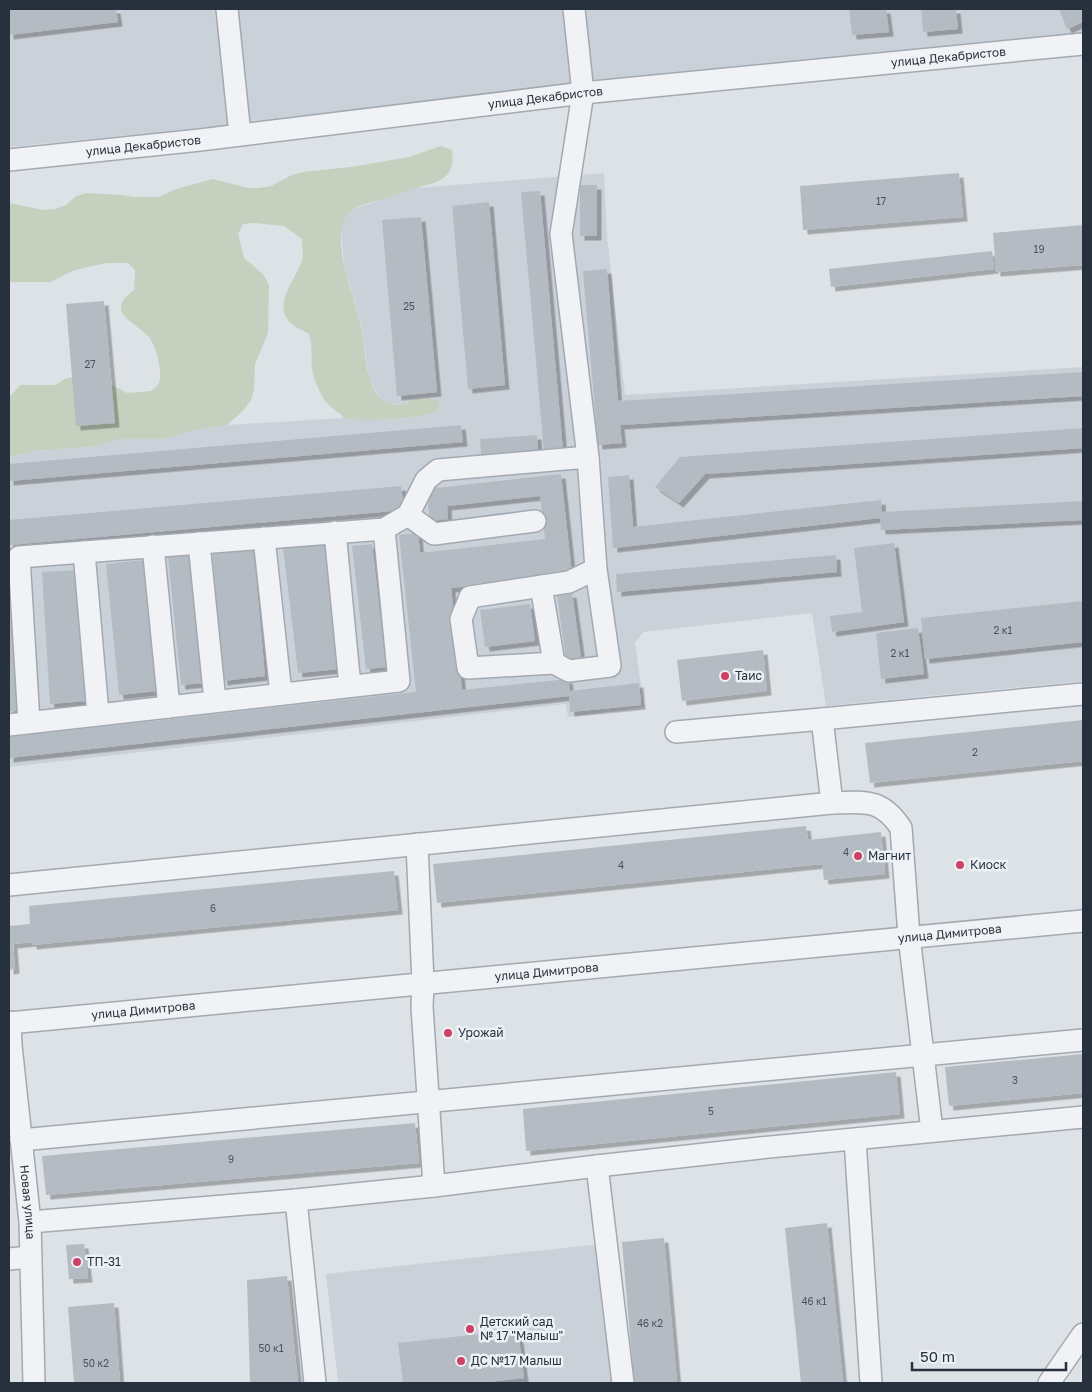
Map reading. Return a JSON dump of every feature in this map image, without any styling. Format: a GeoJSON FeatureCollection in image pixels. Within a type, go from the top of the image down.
{"type":"FeatureCollection","features":[{"type":"Feature","properties":{"kind":"street"},"geometry":{"type":"LineString","coordinates":[[227,9],[240,135]]}},
{"type":"Feature","properties":{"kind":"street"},"geometry":{"type":"LineString","coordinates":[[574,9],[583,93],[561,234],[588,457],[596,569],[610,666],[569,671],[554,663],[468,668],[461,619],[470,597],[569,582],[596,569]]}},
{"type":"Feature","properties":{"kind":"street","name":"улица Декабристов"},"geometry":{"type":"LineString","coordinates":[[9,160],[240,135],[583,93],[1083,44]]}},
{"type":"Feature","properties":{"kind":"street"},"geometry":{"type":"LineString","coordinates":[[384,528],[399,681],[19,724],[19,557],[384,528],[408,515],[426,480],[438,470],[588,457]]}},
{"type":"Feature","properties":{"kind":"street"},"geometry":{"type":"LineString","coordinates":[[408,515],[434,534],[535,521]]}},
{"type":"Feature","properties":{"kind":"street"},"geometry":{"type":"LineString","coordinates":[[335,532],[350,686]]}},
{"type":"Feature","properties":{"kind":"street"},"geometry":{"type":"LineString","coordinates":[[264,538],[281,694]]}},
{"type":"Feature","properties":{"kind":"street"},"geometry":{"type":"LineString","coordinates":[[199,543],[215,702]]}},
{"type":"Feature","properties":{"kind":"street"},"geometry":{"type":"LineString","coordinates":[[154,546],[169,707]]}},
{"type":"Feature","properties":{"kind":"street"},"geometry":{"type":"LineString","coordinates":[[84,552],[98,714]]}},
{"type":"Feature","properties":{"kind":"street"},"geometry":{"type":"LineString","coordinates":[[541,586],[554,663]]}},
{"type":"Feature","properties":{"kind":"street"},"geometry":{"type":"LineString","coordinates":[[676,732],[1083,694]]}},
{"type":"Feature","properties":{"kind":"street"},"geometry":{"type":"LineString","coordinates":[[822,719],[832,802]]}},
{"type":"Feature","properties":{"kind":"street"},"geometry":{"type":"LineString","coordinates":[[9,885],[832,802],[868,802],[884,808],[894,817],[901,828],[909,936],[932,1131]]}},
{"type":"Feature","properties":{"kind":"street"},"geometry":{"type":"LineString","coordinates":[[417,844],[423,983],[422,1007],[434,1186]]}},
{"type":"Feature","properties":{"kind":"street","name":"улица Димитрова"},"geometry":{"type":"LineString","coordinates":[[9,1022],[1083,921]]}},
{"type":"Feature","properties":{"kind":"street","name":"Новая улица"},"geometry":{"type":"LineString","coordinates":[[9,1022],[21,1140],[17,1182],[30,1222],[34,1383]]}},
{"type":"Feature","properties":{"kind":"street"},"geometry":{"type":"LineString","coordinates":[[21,1140],[1083,1040]]}},
{"type":"Feature","properties":{"kind":"street"},"geometry":{"type":"LineString","coordinates":[[30,1222],[296,1200],[434,1186],[598,1166],[1083,1117]]}},
{"type":"Feature","properties":{"kind":"street"},"geometry":{"type":"LineString","coordinates":[[855,1140],[871,1383]]}},
{"type":"Feature","properties":{"kind":"street"},"geometry":{"type":"LineString","coordinates":[[598,1166],[623,1383]]}},
{"type":"Feature","properties":{"kind":"street"},"geometry":{"type":"LineString","coordinates":[[296,1200],[315,1383]]}},
{"type":"Feature","properties":{"kind":"street"},"geometry":{"type":"LineString","coordinates":[[9,1259],[32,1257]]}},
{"type":"Feature","properties":{"kind":"street"},"geometry":{"type":"LineString","coordinates":[[1049,1383],[1083,1334]]}},
{"type":"Feature","properties":{"kind":"shaded area"},"geometry":{"type":"Polygon","coordinates":[[[9,9],[1083,9],[1083,40],[9,147],[9,9]]]}},
{"type":"Feature","properties":{"kind":"shaded area"},"geometry":{"type":"Polygon","coordinates":[[[604,173],[607,237],[625,395],[1083,367],[1083,681],[826,706],[812,613],[643,632],[635,643],[644,707],[568,717],[566,704],[9,767],[9,457],[34,451],[89,447],[120,439],[163,439],[195,430],[227,425],[344,418],[385,420],[436,412],[441,401],[416,399],[404,404],[392,405],[381,400],[369,379],[362,327],[344,265],[341,228],[346,216],[354,209],[416,188],[604,173]]]}},
{"type":"Feature","properties":{"kind":"shaded area","name":"Детский сад № 17 \"Малыш\""},"geometry":{"type":"Polygon","coordinates":[[[600,1244],[615,1383],[338,1383],[326,1274],[600,1244]]]}},
{"type":"Feature","properties":{"kind":"green space"},"geometry":{"type":"Polygon","coordinates":[[[441,146],[452,150],[453,160],[444,178],[432,184],[358,207],[348,214],[341,233],[344,264],[362,330],[366,365],[372,386],[377,395],[393,405],[404,404],[418,398],[441,401],[436,412],[379,420],[355,419],[344,418],[329,405],[322,396],[314,377],[309,334],[292,324],[286,317],[284,310],[286,294],[302,260],[302,239],[284,226],[243,224],[238,234],[244,258],[263,274],[269,285],[268,333],[255,364],[254,390],[251,400],[244,410],[227,425],[195,430],[163,439],[120,439],[89,447],[34,451],[9,457],[9,398],[20,385],[56,385],[65,379],[76,376],[102,380],[127,393],[151,391],[158,384],[160,372],[156,351],[150,339],[124,316],[121,310],[121,304],[134,290],[135,270],[128,263],[107,263],[83,268],[70,272],[51,282],[9,282],[9,203],[43,210],[55,209],[66,205],[75,197],[85,193],[158,197],[179,188],[213,179],[248,188],[259,188],[271,186],[292,175],[303,172],[351,167],[409,157],[441,146]]]}},
{"type":"Feature","properties":{"kind":"building"},"geometry":{"type":"Polygon","coordinates":[[[9,9],[116,9],[118,22],[9,35],[9,9]]]}},
{"type":"Feature","properties":{"kind":"building"},"geometry":{"type":"Polygon","coordinates":[[[849,9],[886,9],[889,32],[852,35],[849,9]]]}},
{"type":"Feature","properties":{"kind":"building"},"geometry":{"type":"Polygon","coordinates":[[[921,9],[956,9],[958,29],[923,32],[921,9]]]}},
{"type":"Feature","properties":{"kind":"building"},"geometry":{"type":"Polygon","coordinates":[[[1059,9],[1083,9],[1083,22],[1067,29],[1059,9]]]}},
{"type":"Feature","properties":{"kind":"building"},"geometry":{"type":"Polygon","coordinates":[[[959,173],[963,217],[803,230],[800,186],[959,173]]]}},
{"type":"Feature","properties":{"kind":"building"},"geometry":{"type":"Polygon","coordinates":[[[580,185],[597,185],[597,236],[580,236],[580,185]]]}},
{"type":"Feature","properties":{"kind":"building"},"geometry":{"type":"Polygon","coordinates":[[[540,191],[563,451],[544,452],[521,192],[540,191]]]}},
{"type":"Feature","properties":{"kind":"building"},"geometry":{"type":"Polygon","coordinates":[[[489,202],[505,385],[468,389],[452,206],[489,202]]]}},
{"type":"Feature","properties":{"kind":"building"},"geometry":{"type":"Polygon","coordinates":[[[421,217],[437,392],[397,396],[382,220],[421,217]]]}},
{"type":"Feature","properties":{"kind":"building"},"geometry":{"type":"Polygon","coordinates":[[[1083,225],[1083,265],[996,272],[993,233],[1083,225]]]}},
{"type":"Feature","properties":{"kind":"building"},"geometry":{"type":"Polygon","coordinates":[[[992,251],[994,269],[831,287],[829,269],[992,251]]]}},
{"type":"Feature","properties":{"kind":"building"},"geometry":{"type":"Polygon","coordinates":[[[607,269],[618,401],[1083,372],[1083,396],[620,425],[622,443],[598,445],[583,271],[607,269]]]}},
{"type":"Feature","properties":{"kind":"building"},"geometry":{"type":"Polygon","coordinates":[[[104,301],[115,423],[76,426],[66,304],[104,301]]]}},
{"type":"Feature","properties":{"kind":"building"},"geometry":{"type":"Polygon","coordinates":[[[461,425],[463,442],[9,481],[9,464],[461,425]]]}},
{"type":"Feature","properties":{"kind":"building"},"geometry":{"type":"Polygon","coordinates":[[[1083,428],[1083,448],[705,474],[679,503],[655,487],[680,457],[1083,428]]]}},
{"type":"Feature","properties":{"kind":"building"},"geometry":{"type":"Polygon","coordinates":[[[537,435],[538,452],[481,456],[480,439],[537,435]]]}},
{"type":"Feature","properties":{"kind":"building"},"geometry":{"type":"Polygon","coordinates":[[[561,474],[572,575],[451,588],[462,690],[568,679],[570,691],[639,683],[641,705],[570,712],[569,696],[9,758],[9,737],[416,692],[399,535],[418,533],[420,553],[545,539],[540,496],[447,506],[448,519],[430,521],[426,489],[561,474]]]}},
{"type":"Feature","properties":{"kind":"building"},"geometry":{"type":"Polygon","coordinates":[[[629,475],[633,527],[881,500],[882,512],[1083,501],[1083,520],[881,530],[880,518],[613,548],[608,477],[629,475]]]}},
{"type":"Feature","properties":{"kind":"building"},"geometry":{"type":"Polygon","coordinates":[[[401,486],[404,510],[9,545],[9,520],[401,486]]]}},
{"type":"Feature","properties":{"kind":"building"},"geometry":{"type":"Polygon","coordinates":[[[325,542],[339,669],[298,673],[283,547],[325,542]]]}},
{"type":"Feature","properties":{"kind":"building"},"geometry":{"type":"Polygon","coordinates":[[[894,543],[904,622],[832,632],[830,616],[862,612],[854,548],[894,543]]]}},
{"type":"Feature","properties":{"kind":"building"},"geometry":{"type":"Polygon","coordinates":[[[372,544],[386,667],[366,669],[352,546],[372,544]]]}},
{"type":"Feature","properties":{"kind":"building"},"geometry":{"type":"Polygon","coordinates":[[[253,545],[265,676],[223,681],[212,549],[253,545]]]}},
{"type":"Feature","properties":{"kind":"building"},"geometry":{"type":"Polygon","coordinates":[[[189,555],[202,683],[181,685],[168,557],[189,555]]]}},
{"type":"Feature","properties":{"kind":"building"},"geometry":{"type":"Polygon","coordinates":[[[836,555],[837,572],[617,592],[616,574],[836,555]]]}},
{"type":"Feature","properties":{"kind":"building"},"geometry":{"type":"Polygon","coordinates":[[[144,560],[157,691],[119,695],[106,564],[144,560]]]}},
{"type":"Feature","properties":{"kind":"building"},"geometry":{"type":"Polygon","coordinates":[[[78,570],[86,701],[50,704],[42,572],[78,570]]]}},
{"type":"Feature","properties":{"kind":"building"},"geometry":{"type":"Polygon","coordinates":[[[9,581],[21,710],[9,712],[9,581]]]}},
{"type":"Feature","properties":{"kind":"building"},"geometry":{"type":"Polygon","coordinates":[[[572,593],[582,665],[567,667],[557,595],[572,593]]]}},
{"type":"Feature","properties":{"kind":"building"},"geometry":{"type":"Polygon","coordinates":[[[1083,601],[1083,642],[925,659],[921,618],[1083,601]]]}},
{"type":"Feature","properties":{"kind":"building"},"geometry":{"type":"Polygon","coordinates":[[[530,604],[535,641],[485,647],[480,610],[530,604]]]}},
{"type":"Feature","properties":{"kind":"building"},"geometry":{"type":"Polygon","coordinates":[[[918,628],[924,674],[881,679],[876,633],[918,628]]]}},
{"type":"Feature","properties":{"kind":"building"},"geometry":{"type":"Polygon","coordinates":[[[763,650],[767,691],[682,701],[677,660],[763,650]]]}},
{"type":"Feature","properties":{"kind":"building"},"geometry":{"type":"Polygon","coordinates":[[[1083,720],[1083,761],[870,783],[865,743],[1083,720]]]}},
{"type":"Feature","properties":{"kind":"building"},"geometry":{"type":"Polygon","coordinates":[[[806,826],[808,840],[881,832],[885,874],[824,880],[822,864],[437,903],[433,864],[806,826]]]}},
{"type":"Feature","properties":{"kind":"building"},"geometry":{"type":"Polygon","coordinates":[[[394,871],[398,910],[32,945],[32,942],[13,944],[15,969],[9,970],[9,926],[30,924],[29,906],[394,871]]]}},
{"type":"Feature","properties":{"kind":"building"},"geometry":{"type":"Polygon","coordinates":[[[1083,1054],[1083,1093],[949,1106],[945,1067],[1083,1054]]]}},
{"type":"Feature","properties":{"kind":"building"},"geometry":{"type":"Polygon","coordinates":[[[896,1072],[900,1114],[526,1151],[523,1109],[896,1072]]]}},
{"type":"Feature","properties":{"kind":"building"},"geometry":{"type":"Polygon","coordinates":[[[415,1123],[419,1163],[46,1195],[42,1156],[415,1123]]]}},
{"type":"Feature","properties":{"kind":"building"},"geometry":{"type":"Polygon","coordinates":[[[827,1223],[843,1383],[801,1383],[785,1228],[827,1223]]]}},
{"type":"Feature","properties":{"kind":"building"},"geometry":{"type":"Polygon","coordinates":[[[664,1238],[677,1383],[634,1383],[622,1242],[664,1238]]]}},
{"type":"Feature","properties":{"kind":"building","name":"ТП-31"},"geometry":{"type":"Polygon","coordinates":[[[84,1244],[88,1278],[69,1279],[66,1245],[84,1244]]]}},
{"type":"Feature","properties":{"kind":"building"},"geometry":{"type":"Polygon","coordinates":[[[287,1276],[298,1383],[250,1383],[247,1280],[287,1276]]]}},
{"type":"Feature","properties":{"kind":"building"},"geometry":{"type":"Polygon","coordinates":[[[114,1303],[120,1383],[74,1383],[68,1307],[114,1303]]]}},
{"type":"Feature","properties":{"kind":"building","name":"ДС №17 Малыш"},"geometry":{"type":"Polygon","coordinates":[[[518,1330],[524,1378],[480,1383],[403,1383],[398,1343],[518,1330]]]}},
{"type":"Feature","properties":{"kind":"place","name":"Таис"},"geometry":{"type":"Point","coordinates":[725,676]}},
{"type":"Feature","properties":{"kind":"place","name":"Магнит"},"geometry":{"type":"Point","coordinates":[858,856]}},
{"type":"Feature","properties":{"kind":"place","name":"Киоск"},"geometry":{"type":"Point","coordinates":[960,865]}},
{"type":"Feature","properties":{"kind":"place","name":"Урожай"},"geometry":{"type":"Point","coordinates":[448,1033]}},
{"type":"Feature","properties":{"kind":"place","name":"ТП-31"},"geometry":{"type":"Point","coordinates":[77,1262]}},
{"type":"Feature","properties":{"kind":"place","name":"Детский сад № 17 \"Малыш\""},"geometry":{"type":"Point","coordinates":[470,1329]}},
{"type":"Feature","properties":{"kind":"place","name":"ДС №17 Малыш"},"geometry":{"type":"Point","coordinates":[461,1361]}}]}
